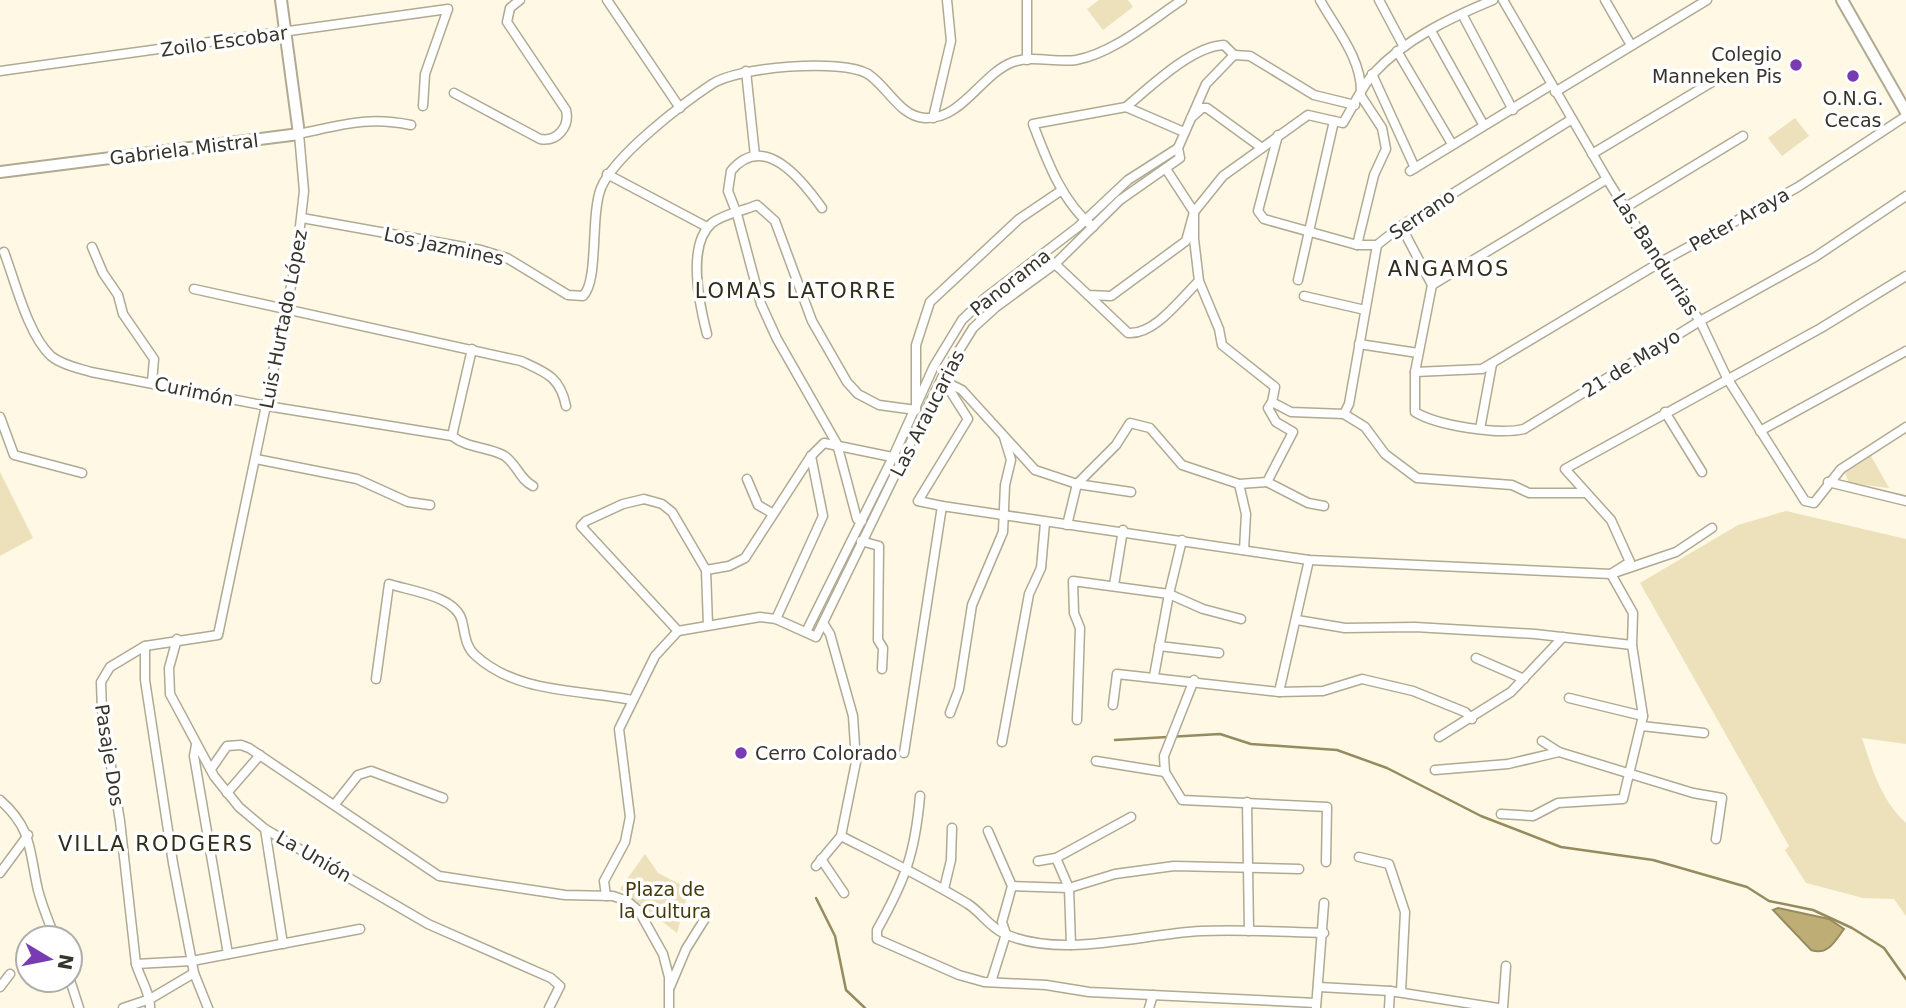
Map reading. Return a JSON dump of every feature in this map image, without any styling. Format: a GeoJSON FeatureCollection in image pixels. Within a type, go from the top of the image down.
{"type":"FeatureCollection","features":[{"type":"Feature","properties":{"kind":"street","name":"Luis Hurtado López"},"geometry":{"type":"LineString","coordinates":[[218,635],[287,310],[302,218],[304,191],[299,134],[281,0]]}},
{"type":"Feature","properties":{"kind":"street"},"geometry":{"type":"LineString","coordinates":[[454,93],[540,139],[549,140],[564,130],[566,110],[511,29],[508,13],[520,0]]}},
{"type":"Feature","properties":{"kind":"street"},"geometry":{"type":"LineString","coordinates":[[607,0],[680,108]]}},
{"type":"Feature","properties":{"kind":"street"},"geometry":{"type":"LineString","coordinates":[[933,118],[951,41],[947,0]]}},
{"type":"Feature","properties":{"kind":"street"},"geometry":{"type":"LineString","coordinates":[[1027,0],[1027,60]]}},
{"type":"Feature","properties":{"kind":"street"},"geometry":{"type":"LineString","coordinates":[[933,118],[953,110],[1012,62],[1061,61],[1089,57],[1182,0]]}},
{"type":"Feature","properties":{"kind":"street"},"geometry":{"type":"LineString","coordinates":[[1320,0],[1353,56],[1362,77],[1361,96],[1382,128],[1387,149],[1374,175],[1357,245]]}},
{"type":"Feature","properties":{"kind":"street"},"geometry":{"type":"LineString","coordinates":[[1379,0],[1401,49],[1452,144]]}},
{"type":"Feature","properties":{"kind":"street"},"geometry":{"type":"LineString","coordinates":[[1462,0],[1465,12],[1513,110]]}},
{"type":"Feature","properties":{"kind":"street"},"geometry":{"type":"LineString","coordinates":[[1088,295],[1111,296],[1145,274],[1186,241],[1194,212],[1223,176],[1278,134],[1308,115],[1343,123],[1372,74],[1401,49],[1465,12],[1493,0]]}},
{"type":"Feature","properties":{"kind":"street","name":"Las Bandurrias"},"geometry":{"type":"LineString","coordinates":[[1503,0],[1592,154],[1659,263],[1700,321],[1727,378],[1802,498],[1812,505],[1828,482]]}},
{"type":"Feature","properties":{"kind":"street"},"geometry":{"type":"LineString","coordinates":[[1605,0],[1631,45]]}},
{"type":"Feature","properties":{"kind":"street"},"geometry":{"type":"LineString","coordinates":[[1372,74],[1413,170],[1483,124],[1553,89],[1707,0]]}},
{"type":"Feature","properties":{"kind":"street"},"geometry":{"type":"LineString","coordinates":[[1842,0],[1906,114]]}},
{"type":"Feature","properties":{"kind":"street","name":"Zoilo Escobar"},"geometry":{"type":"LineString","coordinates":[[0,71],[448,9],[425,74],[424,106]]}},
{"type":"Feature","properties":{"kind":"street"},"geometry":{"type":"LineString","coordinates":[[1431,31],[1483,124]]}},
{"type":"Feature","properties":{"kind":"street"},"geometry":{"type":"LineString","coordinates":[[1093,228],[1062,190],[1049,167],[1033,124],[1126,107],[1179,65],[1214,45],[1224,45],[1234,55],[1250,56],[1314,95],[1355,105]]}},
{"type":"Feature","properties":{"kind":"street"},"geometry":{"type":"LineString","coordinates":[[1178,148],[1206,85],[1234,55]]}},
{"type":"Feature","properties":{"kind":"street","name":"Los Jazmines"},"geometry":{"type":"LineString","coordinates":[[302,218],[481,250],[507,258],[568,295],[579,297],[587,292],[590,286],[594,209],[607,174],[680,108],[714,82],[746,72],[855,68],[878,81],[914,117],[933,118]]}},
{"type":"Feature","properties":{"kind":"street"},"geometry":{"type":"LineString","coordinates":[[746,72],[755,156]]}},
{"type":"Feature","properties":{"kind":"street"},"geometry":{"type":"LineString","coordinates":[[1592,154],[1712,82]]}},
{"type":"Feature","properties":{"kind":"street"},"geometry":{"type":"LineString","coordinates":[[1126,107],[1184,132]]}},
{"type":"Feature","properties":{"kind":"street"},"geometry":{"type":"LineString","coordinates":[[1191,118],[1202,108],[1207,108],[1262,148]]}},
{"type":"Feature","properties":{"kind":"street","name":"Peter Araya"},"geometry":{"type":"LineString","coordinates":[[1415,372],[1473,372],[1492,364],[1659,263],[1798,187],[1906,114]]}},
{"type":"Feature","properties":{"kind":"street","name":"Gabriela Mistral"},"geometry":{"type":"LineString","coordinates":[[0,172],[299,134],[368,119],[411,125]]}},
{"type":"Feature","properties":{"kind":"street","name":"Serrano"},"geometry":{"type":"LineString","coordinates":[[1278,134],[1258,211],[1264,219],[1357,245],[1377,245],[1401,226],[1572,120]]}},
{"type":"Feature","properties":{"kind":"street"},"geometry":{"type":"LineString","coordinates":[[1298,280],[1334,121]]}},
{"type":"Feature","properties":{"kind":"street"},"geometry":{"type":"LineString","coordinates":[[1626,207],[1743,136]]}},
{"type":"Feature","properties":{"kind":"street","name":"Las Araucarias"},"geometry":{"type":"LineString","coordinates":[[806,632],[816,637],[861,541],[973,328],[996,307],[1055,264],[1119,200],[1180,158],[1178,148]]}},
{"type":"Feature","properties":{"kind":"street","name":"Panorama"},"geometry":{"type":"LineString","coordinates":[[806,632],[862,522],[939,357],[962,320],[985,298],[1046,254],[1128,180],[1178,148]]}},
{"type":"Feature","properties":{"kind":"street"},"geometry":{"type":"LineString","coordinates":[[822,208],[782,164],[764,155],[744,159],[731,171],[728,191],[737,214],[761,304],[777,339],[837,444],[857,519],[862,522]]}},
{"type":"Feature","properties":{"kind":"street"},"geometry":{"type":"LineString","coordinates":[[1166,169],[1194,212],[1199,281],[1219,329],[1222,345],[1275,387],[1268,408],[1276,422],[1293,432],[1267,482]]}},
{"type":"Feature","properties":{"kind":"street"},"geometry":{"type":"LineString","coordinates":[[607,174],[707,228]]}},
{"type":"Feature","properties":{"kind":"street"},"geometry":{"type":"LineString","coordinates":[[1432,285],[1607,178]]}},
{"type":"Feature","properties":{"kind":"street"},"geometry":{"type":"LineString","coordinates":[[706,334],[697,276],[700,248],[707,228],[722,217],[757,205],[775,221],[812,321],[847,382],[858,394],[879,405],[916,410],[916,345],[930,302],[1019,219],[1062,190]]}},
{"type":"Feature","properties":{"kind":"street","name":"21 de Mayo"},"geometry":{"type":"LineString","coordinates":[[1415,372],[1415,412],[1480,429],[1508,433],[1524,429],[1700,321],[1815,257],[1906,196]]}},
{"type":"Feature","properties":{"kind":"street"},"geometry":{"type":"LineString","coordinates":[[1401,226],[1432,285],[1415,372]]}},
{"type":"Feature","properties":{"kind":"street"},"geometry":{"type":"LineString","coordinates":[[1344,414],[1349,404],[1377,245]]}},
{"type":"Feature","properties":{"kind":"street"},"geometry":{"type":"LineString","coordinates":[[92,247],[103,273],[118,295],[123,314],[154,359],[152,383]]}},
{"type":"Feature","properties":{"kind":"street","name":"Curimón"},"geometry":{"type":"LineString","coordinates":[[4,252],[31,325],[52,357],[91,372],[267,406],[452,436],[459,442],[506,456],[523,481],[534,486]]}},
{"type":"Feature","properties":{"kind":"street"},"geometry":{"type":"LineString","coordinates":[[1055,264],[1128,333],[1137,334],[1153,324],[1199,281]]}},
{"type":"Feature","properties":{"kind":"street"},"geometry":{"type":"LineString","coordinates":[[1611,574],[1630,562],[1611,520],[1565,469],[1821,328],[1906,276]]}},
{"type":"Feature","properties":{"kind":"street"},"geometry":{"type":"LineString","coordinates":[[194,289],[521,360],[546,373],[562,387],[566,406]]}},
{"type":"Feature","properties":{"kind":"street"},"geometry":{"type":"LineString","coordinates":[[1304,296],[1365,310]]}},
{"type":"Feature","properties":{"kind":"street"},"geometry":{"type":"LineString","coordinates":[[1359,344],[1418,353]]}},
{"type":"Feature","properties":{"kind":"street"},"geometry":{"type":"LineString","coordinates":[[452,436],[472,349]]}},
{"type":"Feature","properties":{"kind":"street"},"geometry":{"type":"LineString","coordinates":[[1760,431],[1906,351]]}},
{"type":"Feature","properties":{"kind":"street"},"geometry":{"type":"LineString","coordinates":[[1480,429],[1492,364]]}},
{"type":"Feature","properties":{"kind":"street"},"geometry":{"type":"LineString","coordinates":[[945,381],[962,390],[1035,470],[1077,484],[1131,492]]}},
{"type":"Feature","properties":{"kind":"street"},"geometry":{"type":"LineString","coordinates":[[945,381],[968,419],[918,500],[942,506],[1045,523],[1123,530],[1309,559],[1611,574],[1676,552],[1712,528]]}},
{"type":"Feature","properties":{"kind":"street"},"geometry":{"type":"LineString","coordinates":[[1272,402],[1291,412],[1344,414],[1365,427],[1385,454],[1417,478],[1512,485],[1529,493],[1586,493]]}},
{"type":"Feature","properties":{"kind":"street"},"geometry":{"type":"LineString","coordinates":[[1665,412],[1702,472]]}},
{"type":"Feature","properties":{"kind":"street"},"geometry":{"type":"LineString","coordinates":[[0,417],[14,455],[82,473]]}},
{"type":"Feature","properties":{"kind":"street"},"geometry":{"type":"LineString","coordinates":[[1067,525],[1077,484],[1116,445],[1130,423],[1150,428],[1182,465],[1239,484],[1267,482],[1308,503],[1324,506]]}},
{"type":"Feature","properties":{"kind":"street"},"geometry":{"type":"LineString","coordinates":[[1828,482],[1852,461],[1906,427]]}},
{"type":"Feature","properties":{"kind":"street"},"geometry":{"type":"LineString","coordinates":[[950,713],[959,689],[972,605],[1003,531],[1004,485],[1011,460],[1003,437]]}},
{"type":"Feature","properties":{"kind":"street"},"geometry":{"type":"LineString","coordinates":[[706,570],[737,564],[745,558],[811,456],[824,443],[903,461]]}},
{"type":"Feature","properties":{"kind":"street"},"geometry":{"type":"LineString","coordinates":[[776,619],[823,516],[811,456]]}},
{"type":"Feature","properties":{"kind":"street"},"geometry":{"type":"LineString","coordinates":[[256,459],[357,479],[408,502],[430,505]]}},
{"type":"Feature","properties":{"kind":"street"},"geometry":{"type":"LineString","coordinates":[[747,479],[758,505],[772,513]]}},
{"type":"Feature","properties":{"kind":"street"},"geometry":{"type":"LineString","coordinates":[[1828,482],[1906,501]]}},
{"type":"Feature","properties":{"kind":"street"},"geometry":{"type":"LineString","coordinates":[[1239,484],[1246,514],[1244,550]]}},
{"type":"Feature","properties":{"kind":"street"},"geometry":{"type":"LineString","coordinates":[[678,631],[581,526],[586,521],[622,503],[644,499],[662,504],[672,512],[706,570],[708,625]]}},
{"type":"Feature","properties":{"kind":"street"},"geometry":{"type":"LineString","coordinates":[[904,754],[942,506]]}},
{"type":"Feature","properties":{"kind":"street"},"geometry":{"type":"LineString","coordinates":[[1002,741],[1029,594],[1041,568],[1045,523]]}},
{"type":"Feature","properties":{"kind":"street"},"geometry":{"type":"LineString","coordinates":[[1114,585],[1123,530]]}},
{"type":"Feature","properties":{"kind":"street"},"geometry":{"type":"LineString","coordinates":[[1154,676],[1168,594],[1182,540]]}},
{"type":"Feature","properties":{"kind":"street"},"geometry":{"type":"LineString","coordinates":[[861,541],[879,545],[878,640],[883,648],[882,669]]}},
{"type":"Feature","properties":{"kind":"street"},"geometry":{"type":"LineString","coordinates":[[1279,692],[1309,559]]}},
{"type":"Feature","properties":{"kind":"street"},"geometry":{"type":"LineString","coordinates":[[1501,814],[1532,816],[1558,803],[1623,799],[1642,721],[1632,645],[1633,613],[1611,574]]}},
{"type":"Feature","properties":{"kind":"street"},"geometry":{"type":"LineString","coordinates":[[1077,720],[1080,628],[1074,613],[1073,581],[1168,594],[1203,609],[1241,619]]}},
{"type":"Feature","properties":{"kind":"street"},"geometry":{"type":"LineString","coordinates":[[376,679],[389,584],[454,607],[462,620],[470,650],[495,670],[541,687],[632,700]]}},
{"type":"Feature","properties":{"kind":"street"},"geometry":{"type":"LineString","coordinates":[[606,896],[604,881],[628,830],[630,817],[619,729],[655,656],[678,631],[708,625],[760,617],[776,619],[806,632]]}},
{"type":"Feature","properties":{"kind":"street"},"geometry":{"type":"LineString","coordinates":[[1297,620],[1345,628],[1415,626],[1632,645]]}},
{"type":"Feature","properties":{"kind":"street"},"geometry":{"type":"LineString","coordinates":[[823,623],[830,634],[853,716],[856,762],[841,836],[818,862],[844,893]]}},
{"type":"Feature","properties":{"kind":"street","name":"Pasaje Dos"},"geometry":{"type":"LineString","coordinates":[[150,1004],[136,964],[100,691],[104,675],[110,667],[145,646],[177,639],[218,635]]}},
{"type":"Feature","properties":{"kind":"street"},"geometry":{"type":"LineString","coordinates":[[1439,737],[1472,719],[1511,692],[1563,637]]}},
{"type":"Feature","properties":{"kind":"street","name":"La Unión"},"geometry":{"type":"LineString","coordinates":[[177,639],[169,668],[170,694],[196,745],[227,793],[265,829],[428,925],[551,978],[560,986],[549,1008]]}},
{"type":"Feature","properties":{"kind":"street"},"geometry":{"type":"LineString","coordinates":[[145,646],[145,680],[173,863],[194,973],[208,1008]]}},
{"type":"Feature","properties":{"kind":"street"},"geometry":{"type":"LineString","coordinates":[[1159,646],[1219,653]]}},
{"type":"Feature","properties":{"kind":"street"},"geometry":{"type":"LineString","coordinates":[[1476,658],[1524,679]]}},
{"type":"Feature","properties":{"kind":"street"},"geometry":{"type":"LineString","coordinates":[[1113,705],[1117,674],[1194,680],[1279,692],[1323,691],[1362,680],[1413,691],[1465,712],[1472,719]]}},
{"type":"Feature","properties":{"kind":"street"},"geometry":{"type":"LineString","coordinates":[[1194,680],[1164,756],[1165,772],[1182,800],[1327,807],[1326,862]]}},
{"type":"Feature","properties":{"kind":"street"},"geometry":{"type":"LineString","coordinates":[[1569,698],[1642,721],[1704,733]]}},
{"type":"Feature","properties":{"kind":"street"},"geometry":{"type":"LineString","coordinates":[[1542,741],[1559,752],[1693,793],[1722,798],[1716,839]]}},
{"type":"Feature","properties":{"kind":"street"},"geometry":{"type":"LineString","coordinates":[[211,769],[218,756],[233,744],[260,755],[439,876],[565,895],[606,896],[627,901],[639,911],[652,930],[663,954],[669,1008]]}},
{"type":"Feature","properties":{"kind":"street"},"geometry":{"type":"LineString","coordinates":[[196,745],[194,756],[228,954]]}},
{"type":"Feature","properties":{"kind":"street"},"geometry":{"type":"LineString","coordinates":[[1435,770],[1508,764],[1559,752]]}},
{"type":"Feature","properties":{"kind":"street"},"geometry":{"type":"LineString","coordinates":[[227,793],[260,755]]}},
{"type":"Feature","properties":{"kind":"street"},"geometry":{"type":"LineString","coordinates":[[1096,761],[1165,772]]}},
{"type":"Feature","properties":{"kind":"street"},"geometry":{"type":"LineString","coordinates":[[335,804],[358,775],[371,771],[443,798]]}},
{"type":"Feature","properties":{"kind":"street"},"geometry":{"type":"LineString","coordinates":[[920,796],[916,839],[908,871],[877,930],[877,939],[959,975],[991,982],[1153,995],[1220,996],[1316,1006],[1324,933],[1324,903]]}},
{"type":"Feature","properties":{"kind":"street"},"geometry":{"type":"LineString","coordinates":[[0,800],[21,822],[28,835],[38,893],[50,924]]}},
{"type":"Feature","properties":{"kind":"street"},"geometry":{"type":"LineString","coordinates":[[1247,802],[1249,931]]}},
{"type":"Feature","properties":{"kind":"street"},"geometry":{"type":"LineString","coordinates":[[1038,861],[1056,858],[1131,817]]}},
{"type":"Feature","properties":{"kind":"street"},"geometry":{"type":"LineString","coordinates":[[944,889],[951,860],[952,828]]}},
{"type":"Feature","properties":{"kind":"street"},"geometry":{"type":"LineString","coordinates":[[265,829],[283,944]]}},
{"type":"Feature","properties":{"kind":"street"},"geometry":{"type":"LineString","coordinates":[[988,831],[1012,886],[1002,922],[1006,934],[991,982]]}},
{"type":"Feature","properties":{"kind":"street"},"geometry":{"type":"LineString","coordinates":[[0,873],[28,835]]}},
{"type":"Feature","properties":{"kind":"street"},"geometry":{"type":"LineString","coordinates":[[841,836],[944,889],[975,908],[987,923],[1006,934],[1071,946],[1200,932],[1324,933]]}},
{"type":"Feature","properties":{"kind":"street"},"geometry":{"type":"LineString","coordinates":[[1359,857],[1389,864],[1405,912],[1401,992]]}},
{"type":"Feature","properties":{"kind":"street"},"geometry":{"type":"LineString","coordinates":[[1056,858],[1069,888],[1071,946]]}},
{"type":"Feature","properties":{"kind":"street"},"geometry":{"type":"LineString","coordinates":[[1012,886],[1069,888],[1115,874],[1174,866],[1299,869]]}},
{"type":"Feature","properties":{"kind":"street"},"geometry":{"type":"LineString","coordinates":[[669,990],[686,949],[706,917]]}},
{"type":"Feature","properties":{"kind":"street"},"geometry":{"type":"LineString","coordinates":[[136,964],[192,961],[360,929]]}},
{"type":"Feature","properties":{"kind":"street"},"geometry":{"type":"LineString","coordinates":[[1319,987],[1401,992],[1501,1008],[1506,966]]}},
{"type":"Feature","properties":{"kind":"street"},"geometry":{"type":"LineString","coordinates":[[123,1008],[150,1004],[194,973]]}},
{"type":"Feature","properties":{"kind":"street"},"geometry":{"type":"LineString","coordinates":[[0,987],[10,974]]}},
{"type":"Feature","properties":{"kind":"street"},"geometry":{"type":"LineString","coordinates":[[1389,1008],[1390,991]]}},
{"type":"Feature","properties":{"kind":"street"},"geometry":{"type":"LineString","coordinates":[[1149,1008],[1153,995]]}},
{"type":"Feature","properties":{"kind":"green space"},"geometry":{"type":"Polygon","coordinates":[[[1099,0],[1128,0],[1133,7],[1103,30],[1087,9],[1099,0]]]}},
{"type":"Feature","properties":{"kind":"green space"},"geometry":{"type":"Polygon","coordinates":[[[1795,118],[1809,136],[1782,156],[1768,138],[1795,118]]]}},
{"type":"Feature","properties":{"kind":"green space"},"geometry":{"type":"Polygon","coordinates":[[[1871,456],[1889,488],[1849,483],[1845,473],[1871,456]]]}},
{"type":"Feature","properties":{"kind":"green space"},"geometry":{"type":"Polygon","coordinates":[[[0,472],[33,538],[0,556],[0,472]]]}},
{"type":"Feature","properties":{"kind":"green space"},"geometry":{"type":"Polygon","coordinates":[[[1786,511],[1906,539],[1906,744],[1862,738],[1884,794],[1906,823],[1906,916],[1894,899],[1863,898],[1806,883],[1785,850],[1789,846],[1640,583],[1738,525],[1786,511]]]}},
{"type":"Feature","properties":{"kind":"green space","name":"Plaza de la Cultura"},"geometry":{"type":"Polygon","coordinates":[[[645,854],[658,873],[689,889],[677,933],[620,889],[645,854]]]}},
{"type":"Feature","properties":{"kind":"shaded area"},"geometry":{"type":"Polygon","coordinates":[[[1778,908],[1829,919],[1844,929],[1827,949],[1811,950],[1773,910],[1778,908]]]}},
{"type":"Feature","properties":{"kind":"waterway"},"geometry":{"type":"LineString","coordinates":[[1115,740],[1220,734],[1251,744],[1337,750],[1387,768],[1481,816],[1561,847],[1653,860],[1747,887],[1769,901],[1813,910],[1852,928],[1884,948],[1906,979]]}},
{"type":"Feature","properties":{"kind":"waterway"},"geometry":{"type":"LineString","coordinates":[[816,898],[835,936],[846,990],[865,1008]]}},
{"type":"Feature","properties":{"kind":"place","name":"Colegio Manneken Pis"},"geometry":{"type":"Point","coordinates":[1796,65]}},
{"type":"Feature","properties":{"kind":"place","name":"O.N.G. Cecas"},"geometry":{"type":"Point","coordinates":[1853,76]}},
{"type":"Feature","properties":{"kind":"place","name":"Cerro Colorado"},"geometry":{"type":"Point","coordinates":[741,753]}},
{"type":"Feature","properties":{"kind":"district","name":"ANGAMOS"},"geometry":{"type":"Point","coordinates":[1449,269]}},
{"type":"Feature","properties":{"kind":"district","name":"LOMAS LATORRE"},"geometry":{"type":"Point","coordinates":[796,291]}},
{"type":"Feature","properties":{"kind":"district","name":"VILLA RODGERS"},"geometry":{"type":"Point","coordinates":[156,844]}}]}
